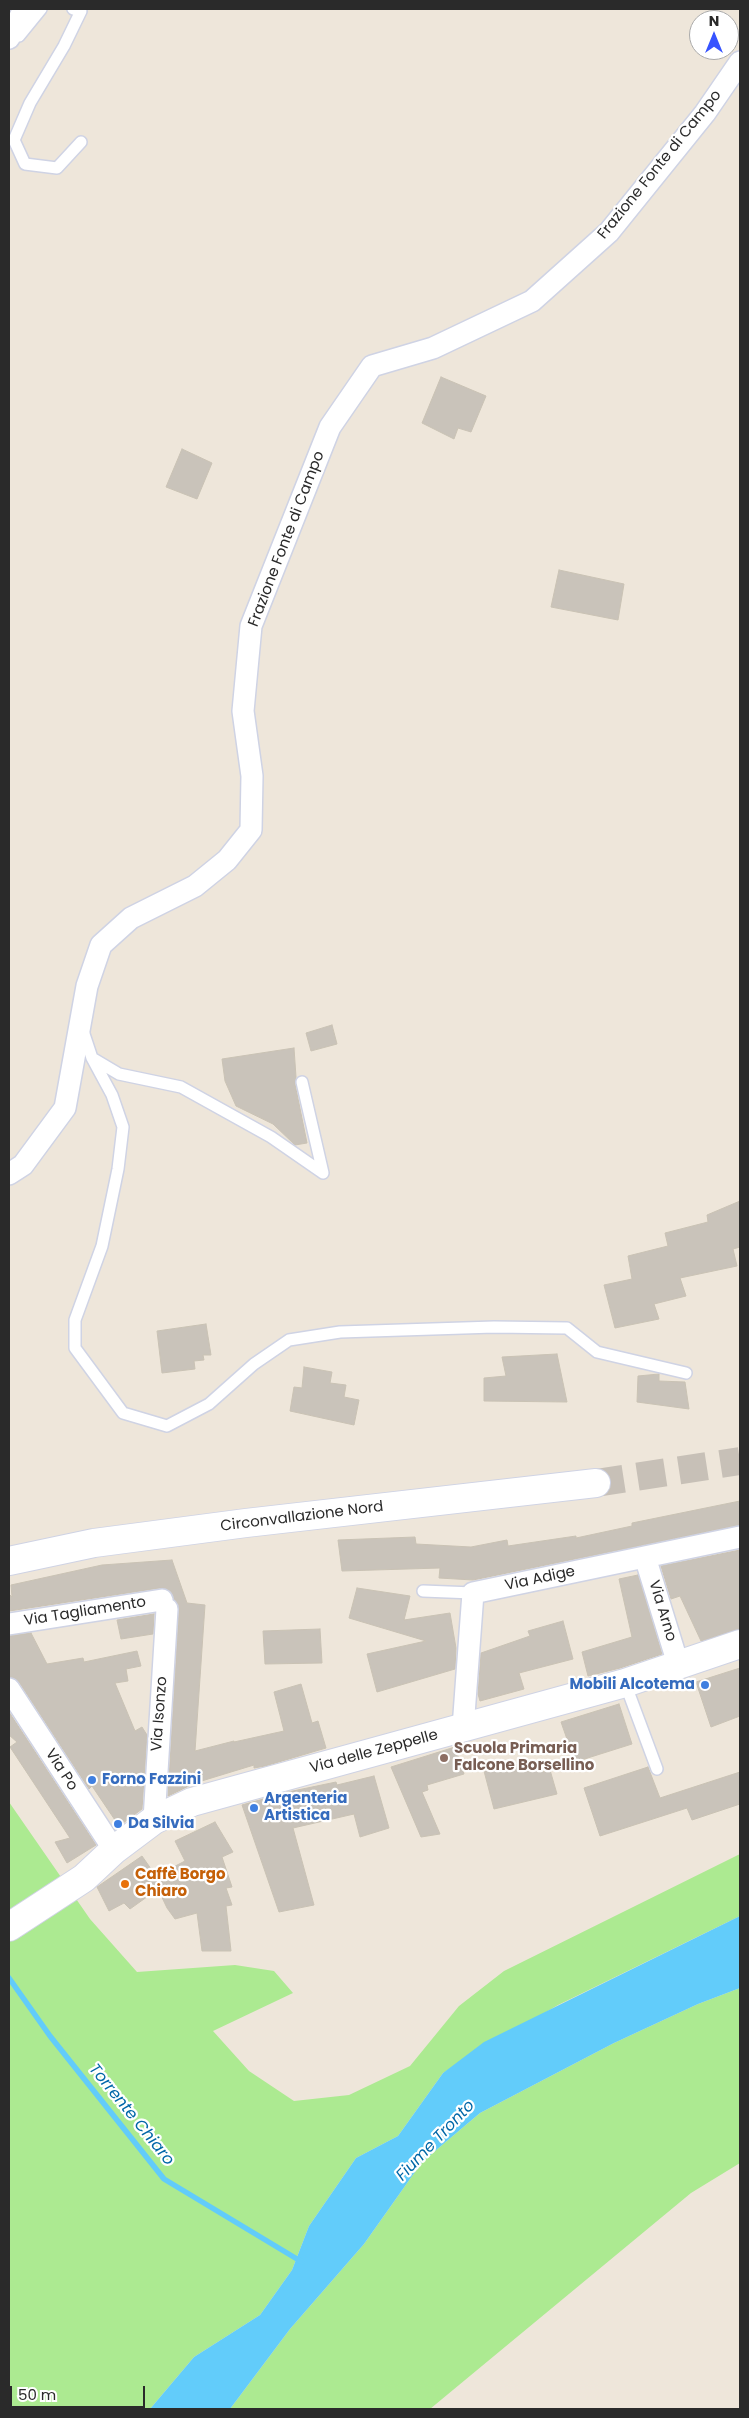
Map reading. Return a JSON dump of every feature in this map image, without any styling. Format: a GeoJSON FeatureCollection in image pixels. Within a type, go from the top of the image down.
{"type":"FeatureCollection","features":[{"type":"Feature","properties":{"kind":"street"},"geometry":{"type":"LineString","coordinates":[[9,38],[24,9]]}},
{"type":"Feature","properties":{"kind":"street","name":"Frazione Fonte di Campo"},"geometry":{"type":"LineString","coordinates":[[9,1174],[23,1165],[65,1108],[87,986],[101,946],[131,918],[195,886],[227,860],[251,830],[252,776],[243,711],[251,626],[330,427],[372,366],[433,348],[532,302],[609,232],[705,114],[740,62]]}},
{"type":"Feature","properties":{"kind":"street","name":"Circonvallazione Nord"},"geometry":{"type":"LineString","coordinates":[[9,1561],[94,1544],[256,1522],[596,1483]]}},
{"type":"Feature","properties":{"kind":"street","name":"Via Adige"},"geometry":{"type":"LineString","coordinates":[[473,1593],[740,1537]]}},
{"type":"Feature","properties":{"kind":"street","name":"Via Arno"},"geometry":{"type":"LineString","coordinates":[[645,1557],[678,1664]]}},
{"type":"Feature","properties":{"kind":"street"},"geometry":{"type":"LineString","coordinates":[[463,1728],[473,1593]]}},
{"type":"Feature","properties":{"kind":"street","name":"Via Tagliamento"},"geometry":{"type":"LineString","coordinates":[[9,1624],[164,1604]]}},
{"type":"Feature","properties":{"kind":"street","name":"Via Isonzo"},"geometry":{"type":"LineString","coordinates":[[154,1820],[164,1604]]}},
{"type":"Feature","properties":{"kind":"street","name":"Via delle Zeppelle"},"geometry":{"type":"LineString","coordinates":[[9,1927],[84,1878],[114,1850],[154,1820],[192,1802],[625,1683],[740,1644]]}},
{"type":"Feature","properties":{"kind":"street","name":"Via Po"},"geometry":{"type":"LineString","coordinates":[[9,1689],[114,1850]]}},
{"type":"Feature","properties":{"kind":"lane"},"geometry":{"type":"LineString","coordinates":[[9,48],[41,9]]}},
{"type":"Feature","properties":{"kind":"lane"},"geometry":{"type":"LineString","coordinates":[[73,9],[81,11],[64,46],[30,103],[14,140],[25,164],[57,168],[81,142]]}},
{"type":"Feature","properties":{"kind":"lane"},"geometry":{"type":"LineString","coordinates":[[81,1026],[92,1058],[112,1095],[123,1128],[118,1169],[102,1246],[76,1320],[76,1348],[123,1413],[166,1426],[209,1404],[254,1364],[289,1340],[340,1332],[494,1327],[567,1328],[597,1352],[686,1373]]}},
{"type":"Feature","properties":{"kind":"lane"},"geometry":{"type":"LineString","coordinates":[[92,1058],[119,1074],[181,1087],[271,1137],[323,1173],[302,1082]]}},
{"type":"Feature","properties":{"kind":"lane"},"geometry":{"type":"LineString","coordinates":[[423,1591],[473,1593]]}},
{"type":"Feature","properties":{"kind":"lane"},"geometry":{"type":"LineString","coordinates":[[625,1683],[657,1769]]}},
{"type":"Feature","properties":{"kind":"green space"},"geometry":{"type":"Polygon","coordinates":[[[9,1802],[90,1919],[137,1972],[235,1965],[274,1971],[293,1993],[213,2031],[249,2071],[294,2101],[349,2095],[410,2066],[459,2006],[504,1971],[740,1854],[740,1916],[558,2005],[443,2073],[398,2136],[356,2158],[309,2226],[292,2270],[260,2315],[194,2357],[150,2409],[9,2409],[9,1802]]]}},
{"type":"Feature","properties":{"kind":"green space"},"geometry":{"type":"Polygon","coordinates":[[[740,1988],[740,2163],[691,2193],[430,2409],[230,2409],[290,2329],[364,2244],[422,2162],[480,2113],[614,2043],[698,2004],[740,1988]]]}},
{"type":"Feature","properties":{"kind":"water","name":"Fiume Tronto"},"geometry":{"type":"Polygon","coordinates":[[[740,1916],[740,1988],[698,2004],[614,2043],[480,2113],[422,2162],[364,2244],[290,2329],[230,2409],[150,2409],[194,2357],[260,2315],[292,2270],[309,2226],[356,2158],[398,2136],[443,2073],[484,2042],[740,1916]]]}},
{"type":"Feature","properties":{"kind":"building"},"geometry":{"type":"Polygon","coordinates":[[[441,377],[486,396],[471,432],[458,428],[454,439],[422,423],[441,377]]]}},
{"type":"Feature","properties":{"kind":"building"},"geometry":{"type":"Polygon","coordinates":[[[182,449],[212,463],[197,499],[166,487],[182,449]]]}},
{"type":"Feature","properties":{"kind":"building"},"geometry":{"type":"Polygon","coordinates":[[[559,570],[624,584],[618,620],[551,607],[559,570]]]}},
{"type":"Feature","properties":{"kind":"building"},"geometry":{"type":"Polygon","coordinates":[[[332,1025],[337,1044],[311,1051],[306,1033],[332,1025]]]}},
{"type":"Feature","properties":{"kind":"building"},"geometry":{"type":"Polygon","coordinates":[[[294,1048],[295,1084],[307,1143],[295,1145],[273,1124],[236,1106],[225,1081],[222,1059],[294,1048]]]}},
{"type":"Feature","properties":{"kind":"building"},"geometry":{"type":"Polygon","coordinates":[[[740,1201],[740,1247],[733,1249],[737,1266],[680,1278],[686,1296],[654,1304],[659,1319],[615,1328],[604,1285],[632,1279],[628,1256],[668,1246],[665,1233],[708,1222],[707,1215],[740,1201]]]}},
{"type":"Feature","properties":{"kind":"building"},"geometry":{"type":"Polygon","coordinates":[[[206,1324],[211,1355],[203,1355],[204,1360],[194,1361],[195,1369],[162,1373],[157,1331],[206,1324]]]}},
{"type":"Feature","properties":{"kind":"building"},"geometry":{"type":"Polygon","coordinates":[[[557,1354],[567,1402],[484,1401],[484,1378],[506,1376],[502,1357],[557,1354]]]}},
{"type":"Feature","properties":{"kind":"building"},"geometry":{"type":"Polygon","coordinates":[[[304,1367],[332,1372],[330,1383],[346,1385],[344,1397],[359,1400],[354,1425],[290,1411],[294,1387],[302,1388],[304,1367]]]}},
{"type":"Feature","properties":{"kind":"building"},"geometry":{"type":"Polygon","coordinates":[[[659,1374],[659,1381],[685,1382],[689,1409],[637,1402],[638,1376],[659,1374]]]}},
{"type":"Feature","properties":{"kind":"building"},"geometry":{"type":"Polygon","coordinates":[[[740,1501],[740,1525],[473,1580],[439,1578],[440,1568],[342,1571],[338,1540],[415,1537],[416,1544],[471,1547],[507,1540],[508,1546],[576,1536],[576,1538],[632,1526],[632,1523],[740,1501]]]}},
{"type":"Feature","properties":{"kind":"building"},"geometry":{"type":"Polygon","coordinates":[[[740,1550],[740,1629],[701,1641],[680,1596],[671,1599],[661,1566],[740,1550]]]}},
{"type":"Feature","properties":{"kind":"building"},"geometry":{"type":"Polygon","coordinates":[[[172,1560],[187,1603],[205,1605],[195,1751],[284,1731],[274,1692],[301,1684],[312,1723],[318,1721],[326,1748],[265,1766],[254,1768],[254,1765],[195,1783],[168,1796],[179,1610],[171,1592],[160,1588],[9,1611],[9,1594],[12,1597],[11,1585],[102,1565],[172,1560]]]}},
{"type":"Feature","properties":{"kind":"building"},"geometry":{"type":"Polygon","coordinates":[[[638,1575],[662,1654],[588,1676],[582,1652],[632,1637],[619,1579],[638,1575]]]}},
{"type":"Feature","properties":{"kind":"building"},"geometry":{"type":"Polygon","coordinates":[[[357,1588],[410,1596],[404,1620],[450,1613],[456,1648],[455,1669],[377,1692],[367,1654],[426,1641],[349,1618],[357,1588]]]}},
{"type":"Feature","properties":{"kind":"building"},"geometry":{"type":"Polygon","coordinates":[[[154,1614],[153,1634],[121,1639],[117,1620],[154,1614]]]}},
{"type":"Feature","properties":{"kind":"building"},"geometry":{"type":"Polygon","coordinates":[[[563,1621],[573,1659],[519,1673],[524,1689],[480,1701],[478,1694],[481,1653],[530,1636],[528,1631],[563,1621]]]}},
{"type":"Feature","properties":{"kind":"building"},"geometry":{"type":"Polygon","coordinates":[[[320,1629],[322,1663],[265,1664],[263,1631],[320,1629]]]}},
{"type":"Feature","properties":{"kind":"building"},"geometry":{"type":"Polygon","coordinates":[[[31,1633],[47,1664],[83,1658],[84,1662],[137,1651],[141,1666],[126,1669],[128,1681],[115,1683],[135,1731],[142,1727],[147,1735],[142,1809],[119,1826],[92,1786],[89,1789],[19,1682],[9,1677],[9,1636],[31,1633]]]}},
{"type":"Feature","properties":{"kind":"building"},"geometry":{"type":"Polygon","coordinates":[[[740,1668],[740,1716],[711,1727],[696,1682],[740,1668]]]}},
{"type":"Feature","properties":{"kind":"building"},"geometry":{"type":"Polygon","coordinates":[[[619,1704],[632,1744],[575,1762],[561,1722],[619,1704]]]}},
{"type":"Feature","properties":{"kind":"building"},"geometry":{"type":"Polygon","coordinates":[[[9,1712],[96,1845],[67,1863],[55,1842],[70,1838],[10,1747],[17,1742],[9,1735],[9,1712]]]}},
{"type":"Feature","properties":{"kind":"building"},"geometry":{"type":"Polygon","coordinates":[[[455,1747],[464,1774],[427,1785],[428,1790],[422,1792],[440,1834],[421,1837],[391,1767],[455,1747]]]}},
{"type":"Feature","properties":{"kind":"building"},"geometry":{"type":"Polygon","coordinates":[[[539,1760],[543,1772],[550,1770],[557,1794],[494,1809],[484,1771],[539,1760]]]}},
{"type":"Feature","properties":{"kind":"building"},"geometry":{"type":"Polygon","coordinates":[[[648,1767],[660,1798],[740,1772],[740,1804],[692,1820],[687,1808],[600,1836],[584,1788],[648,1767]]]}},
{"type":"Feature","properties":{"kind":"building"},"geometry":{"type":"Polygon","coordinates":[[[374,1776],[389,1828],[360,1837],[354,1814],[293,1828],[314,1905],[279,1912],[242,1805],[288,1792],[336,1782],[337,1785],[374,1776]]]}},
{"type":"Feature","properties":{"kind":"building"},"geometry":{"type":"Polygon","coordinates":[[[215,1822],[233,1852],[222,1857],[232,1887],[226,1888],[232,1905],[226,1906],[231,1951],[202,1951],[197,1913],[175,1919],[167,1908],[158,1889],[130,1909],[124,1903],[109,1911],[97,1887],[142,1856],[156,1876],[185,1861],[175,1841],[215,1822]]]}},
{"type":"Feature","properties":{"kind":"waterway","name":"Torrente Chiaro"},"geometry":{"type":"LineString","coordinates":[[9,1978],[50,2036],[164,2179],[302,2262]]}},
{"type":"Feature","properties":{"kind":"tunnel"},"geometry":{"type":"LineString","coordinates":[[596,1483],[740,1461]]}},
{"type":"Feature","properties":{"kind":"place","name":"Mobili Alcotema"},"geometry":{"type":"Point","coordinates":[705,1685]}},
{"type":"Feature","properties":{"kind":"place","name":"Scuola Primaria Falcone Borsellino"},"geometry":{"type":"Point","coordinates":[444,1758]}},
{"type":"Feature","properties":{"kind":"place","name":"Forno Fazzini"},"geometry":{"type":"Point","coordinates":[92,1780]}},
{"type":"Feature","properties":{"kind":"place","name":"Argenteria Artistica"},"geometry":{"type":"Point","coordinates":[254,1808]}},
{"type":"Feature","properties":{"kind":"place","name":"Da Silvia"},"geometry":{"type":"Point","coordinates":[118,1824]}},
{"type":"Feature","properties":{"kind":"place","name":"Caffè Borgo Chiaro"},"geometry":{"type":"Point","coordinates":[125,1884]}}]}
